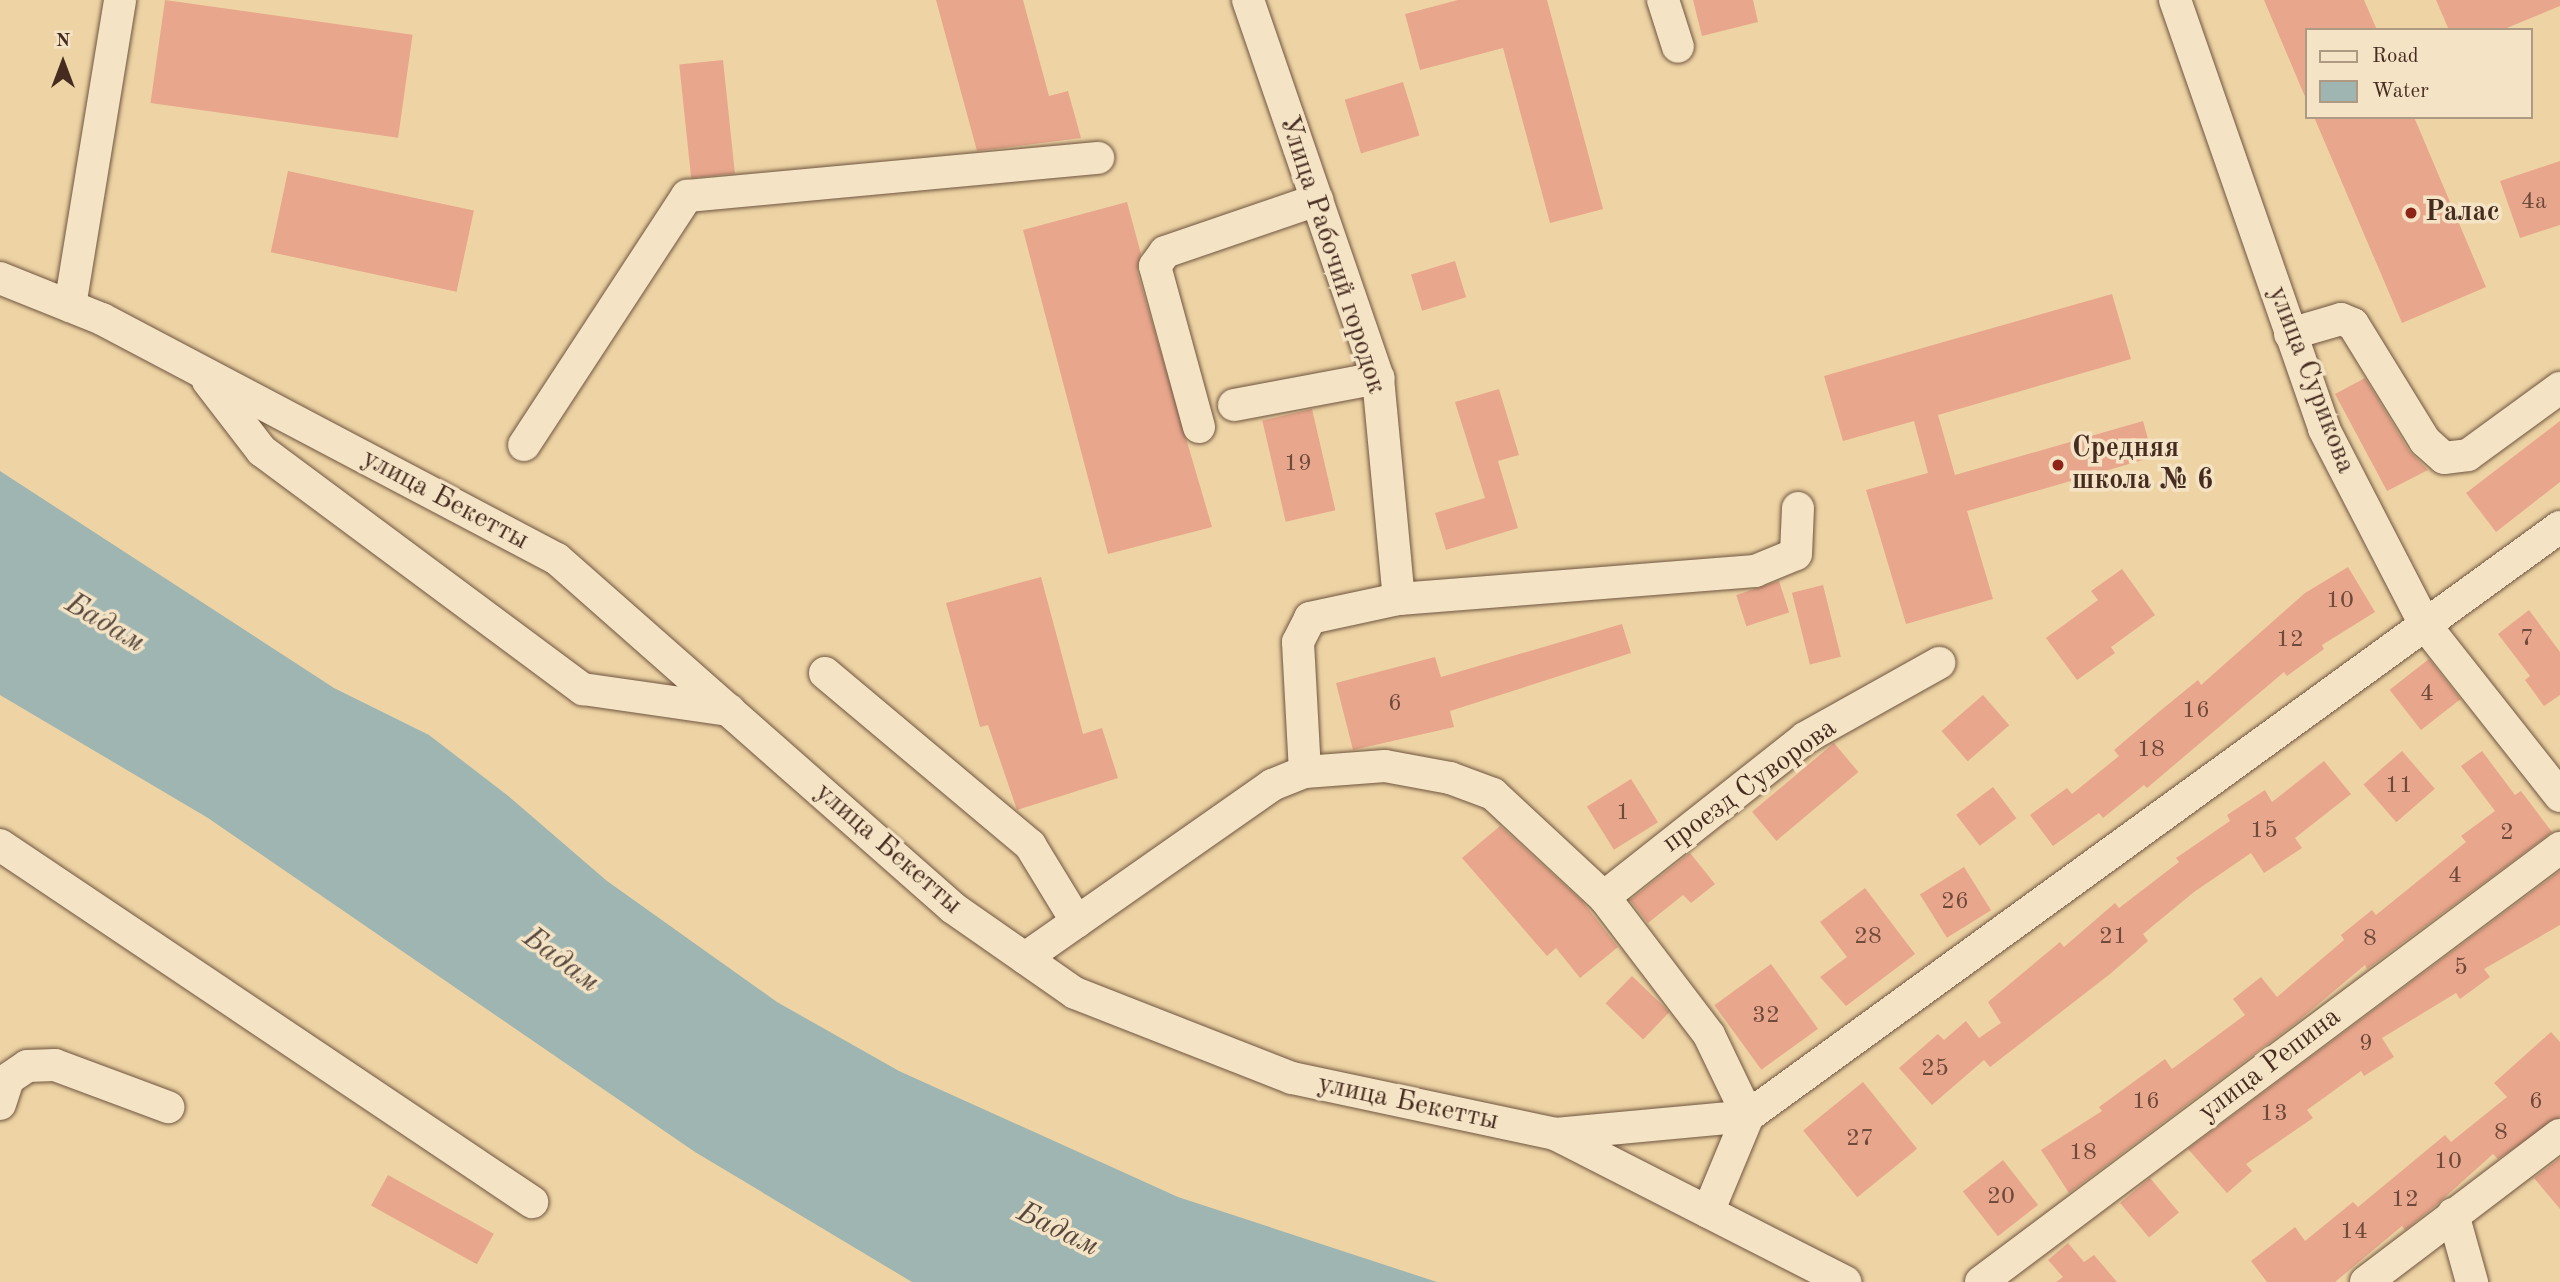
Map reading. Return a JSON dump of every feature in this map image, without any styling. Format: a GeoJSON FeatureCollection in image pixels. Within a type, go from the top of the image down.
{"type":"FeatureCollection","features":[{"type":"Feature","properties":{"kind":"street"},"geometry":{"type":"LineString","coordinates":[[70,306],[120,0]]}},
{"type":"Feature","properties":{"kind":"street","name":"Улица Рабочий городок"},"geometry":{"type":"LineString","coordinates":[[1248,0],[1378,378],[1398,598]]}},
{"type":"Feature","properties":{"kind":"street"},"geometry":{"type":"LineString","coordinates":[[1663,0],[1678,47]]}},
{"type":"Feature","properties":{"kind":"street","name":"улица Сурикова"},"geometry":{"type":"LineString","coordinates":[[2175,0],[2323,429],[2425,625],[2560,796]]}},
{"type":"Feature","properties":{"kind":"street"},"geometry":{"type":"LineString","coordinates":[[524,445],[687,196],[1098,158]]}},
{"type":"Feature","properties":{"kind":"street"},"geometry":{"type":"LineString","coordinates":[[1199,427],[1155,267],[1165,252],[1317,200]]}},
{"type":"Feature","properties":{"kind":"street","name":"улица Бекетты"},"geometry":{"type":"LineString","coordinates":[[0,278],[70,306],[200,371],[557,559],[953,908],[1076,993],[1292,1078],[1555,1134],[1846,1282]]}},
{"type":"Feature","properties":{"kind":"street"},"geometry":{"type":"LineString","coordinates":[[2290,334],[2341,319],[2353,324],[2425,441],[2444,458],[2468,455],[2554,403]]}},
{"type":"Feature","properties":{"kind":"street"},"geometry":{"type":"LineString","coordinates":[[200,371],[262,450],[583,689],[729,710]]}},
{"type":"Feature","properties":{"kind":"street"},"geometry":{"type":"LineString","coordinates":[[1234,405],[1378,378]]}},
{"type":"Feature","properties":{"kind":"street"},"geometry":{"type":"LineString","coordinates":[[1305,772],[1298,642],[1310,618],[1398,598],[1755,571],[1797,554],[1798,508]]}},
{"type":"Feature","properties":{"kind":"street"},"geometry":{"type":"LineString","coordinates":[[1555,1134],[1748,1115],[2560,527]]}},
{"type":"Feature","properties":{"kind":"street","name":"проезд Суворова"},"geometry":{"type":"LineString","coordinates":[[1604,897],[1805,738],[1939,663]]}},
{"type":"Feature","properties":{"kind":"street"},"geometry":{"type":"LineString","coordinates":[[825,673],[1030,845],[1077,922]]}},
{"type":"Feature","properties":{"kind":"street"},"geometry":{"type":"LineString","coordinates":[[1026,958],[1272,785],[1305,772],[1385,766],[1450,778],[1493,794],[1604,897],[1709,1035],[1748,1115],[1708,1212]]}},
{"type":"Feature","properties":{"kind":"street"},"geometry":{"type":"LineString","coordinates":[[0,845],[532,1202]]}},
{"type":"Feature","properties":{"kind":"street","name":"улица Репина"},"geometry":{"type":"LineString","coordinates":[[1981,1282],[2560,848]]}},
{"type":"Feature","properties":{"kind":"street"},"geometry":{"type":"LineString","coordinates":[[0,1104],[8,1079],[27,1066],[55,1065],[168,1107]]}},
{"type":"Feature","properties":{"kind":"street"},"geometry":{"type":"LineString","coordinates":[[2366,1282],[2560,1135]]}},
{"type":"Feature","properties":{"kind":"street"},"geometry":{"type":"LineString","coordinates":[[2453,1214],[2472,1282]]}},
{"type":"Feature","properties":{"kind":"water","name":"Бадам"},"geometry":{"type":"Polygon","coordinates":[[[0,471],[334,688],[429,735],[507,795],[607,881],[777,1002],[899,1071],[1178,1197],[1437,1282],[912,1282],[695,1152],[208,818],[0,695],[0,471]]]}},
{"type":"Feature","properties":{"kind":"building"},"geometry":{"type":"Polygon","coordinates":[[[165,0],[413,35],[398,138],[151,103],[165,0]]]}},
{"type":"Feature","properties":{"kind":"building"},"geometry":{"type":"Polygon","coordinates":[[[936,0],[1023,0],[1049,96],[1068,91],[1081,138],[977,151],[936,0]]]}},
{"type":"Feature","properties":{"kind":"building"},"geometry":{"type":"Polygon","coordinates":[[[1458,0],[1547,0],[1603,209],[1550,223],[1503,48],[1420,70],[1405,14],[1458,0]]]}},
{"type":"Feature","properties":{"kind":"building"},"geometry":{"type":"Polygon","coordinates":[[[1693,0],[1753,0],[1758,22],[1702,36],[1693,0]]]}},
{"type":"Feature","properties":{"kind":"building"},"geometry":{"type":"Polygon","coordinates":[[[2264,0],[2364,0],[2376,28],[2304,28],[2304,94],[2264,0]]]}},
{"type":"Feature","properties":{"kind":"building"},"geometry":{"type":"Polygon","coordinates":[[[2436,0],[2560,0],[2560,6],[2507,28],[2448,28],[2436,0]]]}},
{"type":"Feature","properties":{"kind":"building"},"geometry":{"type":"Polygon","coordinates":[[[723,60],[735,173],[691,178],[679,65],[723,60]]]}},
{"type":"Feature","properties":{"kind":"building"},"geometry":{"type":"Polygon","coordinates":[[[1403,82],[1419,136],[1361,153],[1345,100],[1403,82]]]}},
{"type":"Feature","properties":{"kind":"building"},"geometry":{"type":"Polygon","coordinates":[[[2315,119],[2415,119],[2486,287],[2402,323],[2315,119]]]}},
{"type":"Feature","properties":{"kind":"building"},"geometry":{"type":"Polygon","coordinates":[[[2560,161],[2560,225],[2520,238],[2500,181],[2560,161]]]}},
{"type":"Feature","properties":{"kind":"building"},"geometry":{"type":"Polygon","coordinates":[[[288,171],[474,211],[457,292],[271,252],[288,171]]]}},
{"type":"Feature","properties":{"kind":"building"},"geometry":{"type":"Polygon","coordinates":[[[1127,202],[1141,254],[1137,271],[1212,527],[1108,554],[1023,230],[1127,202]]]}},
{"type":"Feature","properties":{"kind":"building"},"geometry":{"type":"Polygon","coordinates":[[[1455,261],[1466,297],[1422,311],[1411,274],[1455,261]]]}},
{"type":"Feature","properties":{"kind":"building","name":"Средняя школа № 6"},"geometry":{"type":"Polygon","coordinates":[[[2112,294],[2131,359],[1938,415],[1955,475],[2143,421],[2153,457],[1967,511],[1993,599],[1906,624],[1866,490],[1928,473],[1914,421],[1843,441],[1824,376],[2112,294]]]}},
{"type":"Feature","properties":{"kind":"building"},"geometry":{"type":"Polygon","coordinates":[[[2365,378],[2409,451],[2428,470],[2387,491],[2335,394],[2365,378]]]}},
{"type":"Feature","properties":{"kind":"building"},"geometry":{"type":"Polygon","coordinates":[[[1499,389],[1519,455],[1498,461],[1518,528],[1446,550],[1435,513],[1485,498],[1455,402],[1499,389]]]}},
{"type":"Feature","properties":{"kind":"building"},"geometry":{"type":"Polygon","coordinates":[[[1312,409],[1335,510],[1286,522],[1262,420],[1312,409]]]}},
{"type":"Feature","properties":{"kind":"building"},"geometry":{"type":"Polygon","coordinates":[[[2560,421],[2560,482],[2496,532],[2466,493],[2560,421]]]}},
{"type":"Feature","properties":{"kind":"building"},"geometry":{"type":"Polygon","coordinates":[[[2348,567],[2375,612],[2322,645],[2324,649],[2287,676],[2284,672],[2147,788],[2144,785],[2103,818],[2099,813],[2053,846],[2030,815],[2067,788],[2072,794],[2119,756],[2114,750],[2160,711],[2198,680],[2201,685],[2305,593],[2348,567]]]}},
{"type":"Feature","properties":{"kind":"building"},"geometry":{"type":"Polygon","coordinates":[[[2122,569],[2155,615],[2111,647],[2115,653],[2077,680],[2046,638],[2098,600],[2091,591],[2122,569]]]}},
{"type":"Feature","properties":{"kind":"building"},"geometry":{"type":"Polygon","coordinates":[[[1041,577],[1083,734],[1102,728],[1118,778],[1017,810],[988,725],[980,727],[946,603],[1041,577]]]}},
{"type":"Feature","properties":{"kind":"building"},"geometry":{"type":"Polygon","coordinates":[[[1779,581],[1789,612],[1746,626],[1736,595],[1779,581]]]}},
{"type":"Feature","properties":{"kind":"building"},"geometry":{"type":"Polygon","coordinates":[[[1823,585],[1841,657],[1810,665],[1792,593],[1823,585]]]}},
{"type":"Feature","properties":{"kind":"building"},"geometry":{"type":"Polygon","coordinates":[[[2529,610],[2560,652],[2560,695],[2544,706],[2525,680],[2530,676],[2498,634],[2529,610]]]}},
{"type":"Feature","properties":{"kind":"building"},"geometry":{"type":"Polygon","coordinates":[[[1622,624],[1631,653],[1450,711],[1454,727],[1353,750],[1336,683],[1435,657],[1441,677],[1622,624]]]}},
{"type":"Feature","properties":{"kind":"building"},"geometry":{"type":"Polygon","coordinates":[[[2429,659],[2460,699],[2421,730],[2390,690],[2429,659]]]}},
{"type":"Feature","properties":{"kind":"building"},"geometry":{"type":"Polygon","coordinates":[[[1983,695],[2009,725],[1968,761],[1941,731],[1983,695]]]}},
{"type":"Feature","properties":{"kind":"building"},"geometry":{"type":"Polygon","coordinates":[[[1834,743],[1858,772],[1776,841],[1752,812],[1834,743]]]}},
{"type":"Feature","properties":{"kind":"building"},"geometry":{"type":"Polygon","coordinates":[[[2402,751],[2435,789],[2396,822],[2364,784],[2402,751]]]}},
{"type":"Feature","properties":{"kind":"building"},"geometry":{"type":"Polygon","coordinates":[[[2482,751],[2515,795],[2521,791],[2552,832],[2367,969],[2365,965],[2297,1022],[2069,1193],[2041,1150],[2102,1111],[2099,1107],[2165,1059],[2172,1069],[2245,1015],[2233,999],[2261,977],[2277,997],[2344,940],[2341,935],[2372,910],[2376,915],[2466,842],[2461,836],[2495,811],[2461,766],[2482,751]]]}},
{"type":"Feature","properties":{"kind":"building"},"geometry":{"type":"Polygon","coordinates":[[[2324,761],[2351,794],[2295,838],[2302,848],[2264,873],[2251,853],[2194,892],[2143,934],[2148,941],[2110,974],[1990,1067],[1984,1060],[1932,1105],[1899,1068],[1938,1034],[1944,1040],[1966,1021],[1979,1038],[2001,1023],[1988,1002],[2060,942],[2064,947],[2115,903],[2119,908],[2179,862],[2176,858],[2230,821],[2227,815],[2265,790],[2272,802],[2324,761]]]}},
{"type":"Feature","properties":{"kind":"building"},"geometry":{"type":"Polygon","coordinates":[[[1631,779],[1658,822],[1614,850],[1587,807],[1631,779]]]}},
{"type":"Feature","properties":{"kind":"building"},"geometry":{"type":"Polygon","coordinates":[[[1993,787],[2016,818],[1980,846],[1956,815],[1993,787]]]}},
{"type":"Feature","properties":{"kind":"building"},"geometry":{"type":"Polygon","coordinates":[[[1500,826],[1582,901],[1618,947],[1580,978],[1556,948],[1547,956],[1462,858],[1500,826]]]}},
{"type":"Feature","properties":{"kind":"building"},"geometry":{"type":"Polygon","coordinates":[[[1690,853],[1715,884],[1691,903],[1683,895],[1648,923],[1630,900],[1690,853]]]}},
{"type":"Feature","properties":{"kind":"building"},"geometry":{"type":"Polygon","coordinates":[[[1964,867],[1991,910],[1947,938],[1920,895],[1964,867]]]}},
{"type":"Feature","properties":{"kind":"building"},"geometry":{"type":"Polygon","coordinates":[[[2560,871],[2560,925],[2484,969],[2490,977],[2460,999],[2456,993],[2382,1038],[2394,1057],[2364,1076],[2361,1071],[2307,1110],[2313,1118],[2246,1164],[2252,1171],[2227,1193],[2188,1149],[2560,871]]]}},
{"type":"Feature","properties":{"kind":"building"},"geometry":{"type":"Polygon","coordinates":[[[1865,888],[1915,954],[1846,1006],[1820,977],[1847,957],[1820,922],[1865,888]]]}},
{"type":"Feature","properties":{"kind":"building"},"geometry":{"type":"Polygon","coordinates":[[[1771,964],[1818,1029],[1761,1070],[1714,1005],[1771,964]]]}},
{"type":"Feature","properties":{"kind":"building"},"geometry":{"type":"Polygon","coordinates":[[[1632,976],[1669,1012],[1643,1039],[1606,1003],[1632,976]]]}},
{"type":"Feature","properties":{"kind":"building"},"geometry":{"type":"Polygon","coordinates":[[[2551,1032],[2560,1042],[2560,1117],[2498,1159],[2493,1154],[2435,1206],[2405,1230],[2402,1226],[2335,1282],[2267,1282],[2251,1261],[2295,1227],[2305,1241],[2353,1202],[2358,1207],[2445,1135],[2451,1142],[2507,1097],[2494,1083],[2551,1032]]]}},
{"type":"Feature","properties":{"kind":"building"},"geometry":{"type":"Polygon","coordinates":[[[1863,1082],[1917,1149],[1857,1197],[1803,1130],[1863,1082]]]}},
{"type":"Feature","properties":{"kind":"building"},"geometry":{"type":"Polygon","coordinates":[[[2560,1158],[2560,1209],[2534,1178],[2560,1158]]]}},
{"type":"Feature","properties":{"kind":"building"},"geometry":{"type":"Polygon","coordinates":[[[2003,1160],[2038,1205],[1998,1236],[1963,1191],[2003,1160]]]}},
{"type":"Feature","properties":{"kind":"building"},"geometry":{"type":"Polygon","coordinates":[[[388,1175],[494,1234],[477,1264],[371,1206],[388,1175]]]}},
{"type":"Feature","properties":{"kind":"building"},"geometry":{"type":"Polygon","coordinates":[[[2150,1178],[2179,1212],[2149,1238],[2120,1203],[2150,1178]]]}},
{"type":"Feature","properties":{"kind":"building"},"geometry":{"type":"Polygon","coordinates":[[[2068,1243],[2084,1262],[2094,1255],[2117,1282],[2056,1282],[2063,1277],[2048,1260],[2068,1243]]]}},
{"type":"Feature","properties":{"kind":"place","name":"Ралас"},"geometry":{"type":"Point","coordinates":[2411,213]}},
{"type":"Feature","properties":{"kind":"place","name":"Средняя школа № 6"},"geometry":{"type":"Point","coordinates":[2058,465]}}]}
